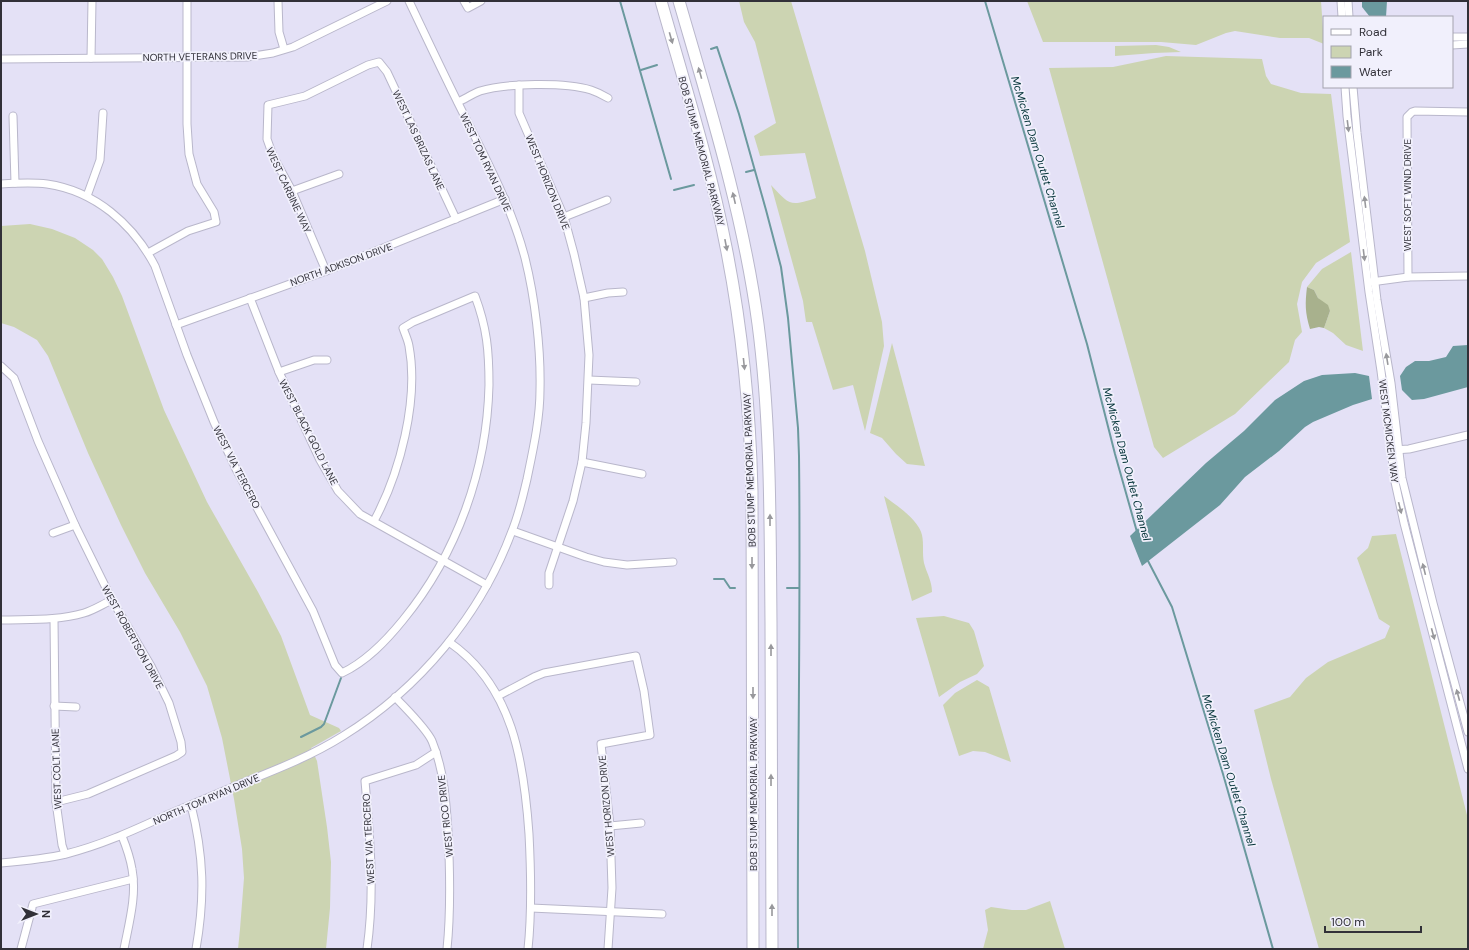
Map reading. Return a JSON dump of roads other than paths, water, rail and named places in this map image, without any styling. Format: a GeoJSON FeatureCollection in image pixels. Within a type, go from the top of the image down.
{"type":"FeatureCollection","features":[{"type":"Feature","properties":{"kind":"highway","name":"BOB STUMP MEMORIAL PARKWAY"},"geometry":{"type":"LineString","coordinates":[[661,1],[719,212],[731,272],[744,366],[750,442],[752,497],[754,949]]}},
{"type":"Feature","properties":{"kind":"highway","name":"BOB STUMP MEMORIAL PARKWAY"},"geometry":{"type":"LineString","coordinates":[[679,1],[723,153],[741,226],[755,305],[764,381],[768,436],[770,503],[772,949]]}},
{"type":"Feature","properties":{"kind":"street"},"geometry":{"type":"LineString","coordinates":[[92,1],[92,58]]}},
{"type":"Feature","properties":{"kind":"street"},"geometry":{"type":"LineString","coordinates":[[148,253],[188,231],[216,222],[214,212],[197,184],[189,154],[187,124],[187,1]]}},
{"type":"Feature","properties":{"kind":"street"},"geometry":{"type":"LineString","coordinates":[[278,1],[279,32],[284,50]]}},
{"type":"Feature","properties":{"kind":"street","name":"NORTH VETERANS DRIVE"},"geometry":{"type":"LineString","coordinates":[[1,59],[247,57],[284,50],[387,1]]}},
{"type":"Feature","properties":{"kind":"street","name":"WEST TOM RYAN DRIVE"},"geometry":{"type":"LineString","coordinates":[[395,697],[418,676],[449,642],[471,613],[487,585],[512,531],[522,501],[537,423],[540,390],[537,327],[532,290],[524,256],[505,199],[409,1]]}},
{"type":"Feature","properties":{"kind":"street"},"geometry":{"type":"LineString","coordinates":[[464,1],[468,8],[481,1]]}},
{"type":"Feature","properties":{"kind":"street"},"geometry":{"type":"LineString","coordinates":[[1341,1],[1342,16]]}},
{"type":"Feature","properties":{"kind":"street"},"geometry":{"type":"LineString","coordinates":[[1348,1],[1348,16]]}},
{"type":"Feature","properties":{"kind":"street"},"geometry":{"type":"LineString","coordinates":[[1453,37],[1468,37]]}},
{"type":"Feature","properties":{"kind":"street"},"geometry":{"type":"LineString","coordinates":[[1453,44],[1468,44]]}},
{"type":"Feature","properties":{"kind":"street","name":"WEST LAS BRIZAS LANE"},"geometry":{"type":"LineString","coordinates":[[268,106],[305,96],[368,65],[379,62],[387,72],[456,218]]}},
{"type":"Feature","properties":{"kind":"street"},"geometry":{"type":"LineString","coordinates":[[458,102],[479,91],[519,85],[570,86],[591,90],[608,98]]}},
{"type":"Feature","properties":{"kind":"street","name":"WEST HORIZON DRIVE"},"geometry":{"type":"LineString","coordinates":[[519,85],[519,113],[564,217],[584,298],[589,355],[589,380],[582,462],[573,501],[549,573],[549,585]]}},
{"type":"Feature","properties":{"kind":"street","name":"WEST MCMICKEN WAY"},"geometry":{"type":"LineString","coordinates":[[1345,88],[1349,134],[1371,282],[1391,383],[1398,500],[1468,769]]}},
{"type":"Feature","properties":{"kind":"street","name":"WEST MCMICKEN WAY"},"geometry":{"type":"LineString","coordinates":[[1353,88],[1371,282]]}},
{"type":"Feature","properties":{"kind":"street","name":"WEST CARBINE WAY"},"geometry":{"type":"LineString","coordinates":[[268,106],[267,139],[273,156],[292,191],[326,271]]}},
{"type":"Feature","properties":{"kind":"street","name":"WEST SOFT WIND DRIVE"},"geometry":{"type":"LineString","coordinates":[[1408,277],[1406,120],[1409,114],[1415,111],[1468,112]]}},
{"type":"Feature","properties":{"kind":"street"},"geometry":{"type":"LineString","coordinates":[[87,196],[100,160],[103,114]]}},
{"type":"Feature","properties":{"kind":"street"},"geometry":{"type":"LineString","coordinates":[[13,116],[15,183]]}},
{"type":"Feature","properties":{"kind":"street"},"geometry":{"type":"LineString","coordinates":[[292,191],[339,174]]}},
{"type":"Feature","properties":{"kind":"street","name":"WEST VIA TERCERO"},"geometry":{"type":"LineString","coordinates":[[1,184],[48,184],[87,196],[106,207],[136,235],[148,253],[154,266],[214,422],[236,469],[282,551],[313,611],[335,665],[342,673],[356,666],[389,636],[417,603],[433,580],[443,560]]}},
{"type":"Feature","properties":{"kind":"street","name":"NORTH ADKISON DRIVE"},"geometry":{"type":"LineString","coordinates":[[176,325],[326,271],[505,199]]}},
{"type":"Feature","properties":{"kind":"street"},"geometry":{"type":"LineString","coordinates":[[564,217],[607,200]]}},
{"type":"Feature","properties":{"kind":"street"},"geometry":{"type":"LineString","coordinates":[[1371,282],[1408,277],[1468,276]]}},
{"type":"Feature","properties":{"kind":"street"},"geometry":{"type":"LineString","coordinates":[[584,298],[608,293],[623,292]]}},
{"type":"Feature","properties":{"kind":"street"},"geometry":{"type":"LineString","coordinates":[[374,521],[384,503],[400,455],[411,402],[412,375],[410,352],[404,328],[413,322],[475,296],[482,313],[487,335],[489,360],[486,435],[477,476],[451,545],[443,560]]}},
{"type":"Feature","properties":{"kind":"street","name":"WEST BLACK GOLD LANE"},"geometry":{"type":"LineString","coordinates":[[250,298],[279,372],[320,460],[338,491],[360,514],[487,585]]}},
{"type":"Feature","properties":{"kind":"street"},"geometry":{"type":"LineString","coordinates":[[279,372],[314,360],[327,360]]}},
{"type":"Feature","properties":{"kind":"street","name":"WEST ROBERTSON DRIVE"},"geometry":{"type":"LineString","coordinates":[[1,366],[14,378],[38,441],[75,525],[112,600],[151,666],[169,703],[181,742],[182,752],[176,756],[88,794],[56,802]]}},
{"type":"Feature","properties":{"kind":"street"},"geometry":{"type":"LineString","coordinates":[[589,380],[636,382]]}},
{"type":"Feature","properties":{"kind":"street"},"geometry":{"type":"LineString","coordinates":[[1395,450],[1468,435]]}},
{"type":"Feature","properties":{"kind":"street","name":"WEST MCMICKEN WAY"},"geometry":{"type":"LineString","coordinates":[[1395,450],[1406,500],[1468,733]]}},
{"type":"Feature","properties":{"kind":"street"},"geometry":{"type":"LineString","coordinates":[[582,462],[642,474]]}},
{"type":"Feature","properties":{"kind":"street"},"geometry":{"type":"LineString","coordinates":[[53,533],[75,525]]}},
{"type":"Feature","properties":{"kind":"street"},"geometry":{"type":"LineString","coordinates":[[512,531],[558,546],[586,558],[604,562],[627,565],[673,562]]}},
{"type":"Feature","properties":{"kind":"street"},"geometry":{"type":"LineString","coordinates":[[1,620],[54,619],[86,613],[112,600]]}},
{"type":"Feature","properties":{"kind":"street","name":"WEST COLT LANE"},"geometry":{"type":"LineString","coordinates":[[54,619],[56,802],[62,845],[65,854]]}},
{"type":"Feature","properties":{"kind":"street"},"geometry":{"type":"LineString","coordinates":[[449,642],[464,652],[486,677],[506,711],[518,748],[525,788],[530,861],[531,908],[528,949]]}},
{"type":"Feature","properties":{"kind":"street","name":"WEST HORIZON DRIVE"},"geometry":{"type":"LineString","coordinates":[[498,696],[544,673],[636,656],[649,722],[650,735],[601,744],[610,826],[612,888],[608,949]]}},
{"type":"Feature","properties":{"kind":"street","name":"WEST RICO DRIVE"},"geometry":{"type":"LineString","coordinates":[[395,697],[418,721],[432,740],[441,768],[445,794],[451,874],[447,949]]}},
{"type":"Feature","properties":{"kind":"street","name":"NORTH TOM RYAN DRIVE"},"geometry":{"type":"LineString","coordinates":[[1,864],[65,854],[122,836],[284,766],[340,738],[367,720],[395,697]]}},
{"type":"Feature","properties":{"kind":"street"},"geometry":{"type":"LineString","coordinates":[[54,706],[76,707]]}},
{"type":"Feature","properties":{"kind":"street"},"geometry":{"type":"LineString","coordinates":[[1460,736],[1468,733]]}},
{"type":"Feature","properties":{"kind":"street","name":"WEST VIA TERCERO"},"geometry":{"type":"LineString","coordinates":[[367,949],[370,927],[372,874],[365,781],[416,764],[436,752]]}},
{"type":"Feature","properties":{"kind":"street"},"geometry":{"type":"LineString","coordinates":[[191,805],[198,831],[202,864],[203,902],[196,949]]}},
{"type":"Feature","properties":{"kind":"street"},"geometry":{"type":"LineString","coordinates":[[610,826],[641,823]]}},
{"type":"Feature","properties":{"kind":"street"},"geometry":{"type":"LineString","coordinates":[[122,836],[132,868],[133,879],[133,902],[124,949]]}},
{"type":"Feature","properties":{"kind":"street"},"geometry":{"type":"LineString","coordinates":[[21,949],[33,904],[133,879]]}},
{"type":"Feature","properties":{"kind":"street"},"geometry":{"type":"LineString","coordinates":[[531,908],[662,914]]}},
{"type":"Feature","properties":{"kind":"water"},"geometry":{"type":"Polygon","coordinates":[[[1362,1],[1387,1],[1386,16],[1369,16],[1362,7],[1362,1]]]}},
{"type":"Feature","properties":{"kind":"water"},"geometry":{"type":"Polygon","coordinates":[[[1468,345],[1468,387],[1424,399],[1412,400],[1402,390],[1400,376],[1406,367],[1415,361],[1429,361],[1446,357],[1453,346],[1468,345]]]}},
{"type":"Feature","properties":{"kind":"water"},"geometry":{"type":"Polygon","coordinates":[[[1355,373],[1369,376],[1372,399],[1353,405],[1313,422],[1305,427],[1279,451],[1245,477],[1220,505],[1142,566],[1130,536],[1206,463],[1244,431],[1275,400],[1304,381],[1322,375],[1355,373]]]}},
{"type":"Feature","properties":{"kind":"waterway"},"geometry":{"type":"LineString","coordinates":[[620,1],[671,179]]}},
{"type":"Feature","properties":{"kind":"waterway","name":"McMicken Dam Outlet Channel"},"geometry":{"type":"LineString","coordinates":[[985,1],[1087,344],[1115,454],[1137,532]]}},
{"type":"Feature","properties":{"kind":"waterway"},"geometry":{"type":"LineString","coordinates":[[711,49],[717,47],[739,114],[781,267],[788,318],[798,428],[799,456],[800,580],[798,949]]}},
{"type":"Feature","properties":{"kind":"waterway"},"geometry":{"type":"LineString","coordinates":[[641,70],[657,65]]}},
{"type":"Feature","properties":{"kind":"waterway"},"geometry":{"type":"LineString","coordinates":[[746,172],[754,170]]}},
{"type":"Feature","properties":{"kind":"waterway"},"geometry":{"type":"LineString","coordinates":[[674,190],[694,185]]}},
{"type":"Feature","properties":{"kind":"waterway","name":"McMicken Dam Outlet Channel"},"geometry":{"type":"LineString","coordinates":[[1147,559],[1172,607],[1223,774],[1273,949]]}},
{"type":"Feature","properties":{"kind":"waterway"},"geometry":{"type":"LineString","coordinates":[[714,579],[724,579],[730,588],[735,588]]}},
{"type":"Feature","properties":{"kind":"waterway"},"geometry":{"type":"LineString","coordinates":[[787,588],[799,588]]}},
{"type":"Feature","properties":{"kind":"waterway"},"geometry":{"type":"LineString","coordinates":[[301,737],[324,724],[341,678]]}}]}
